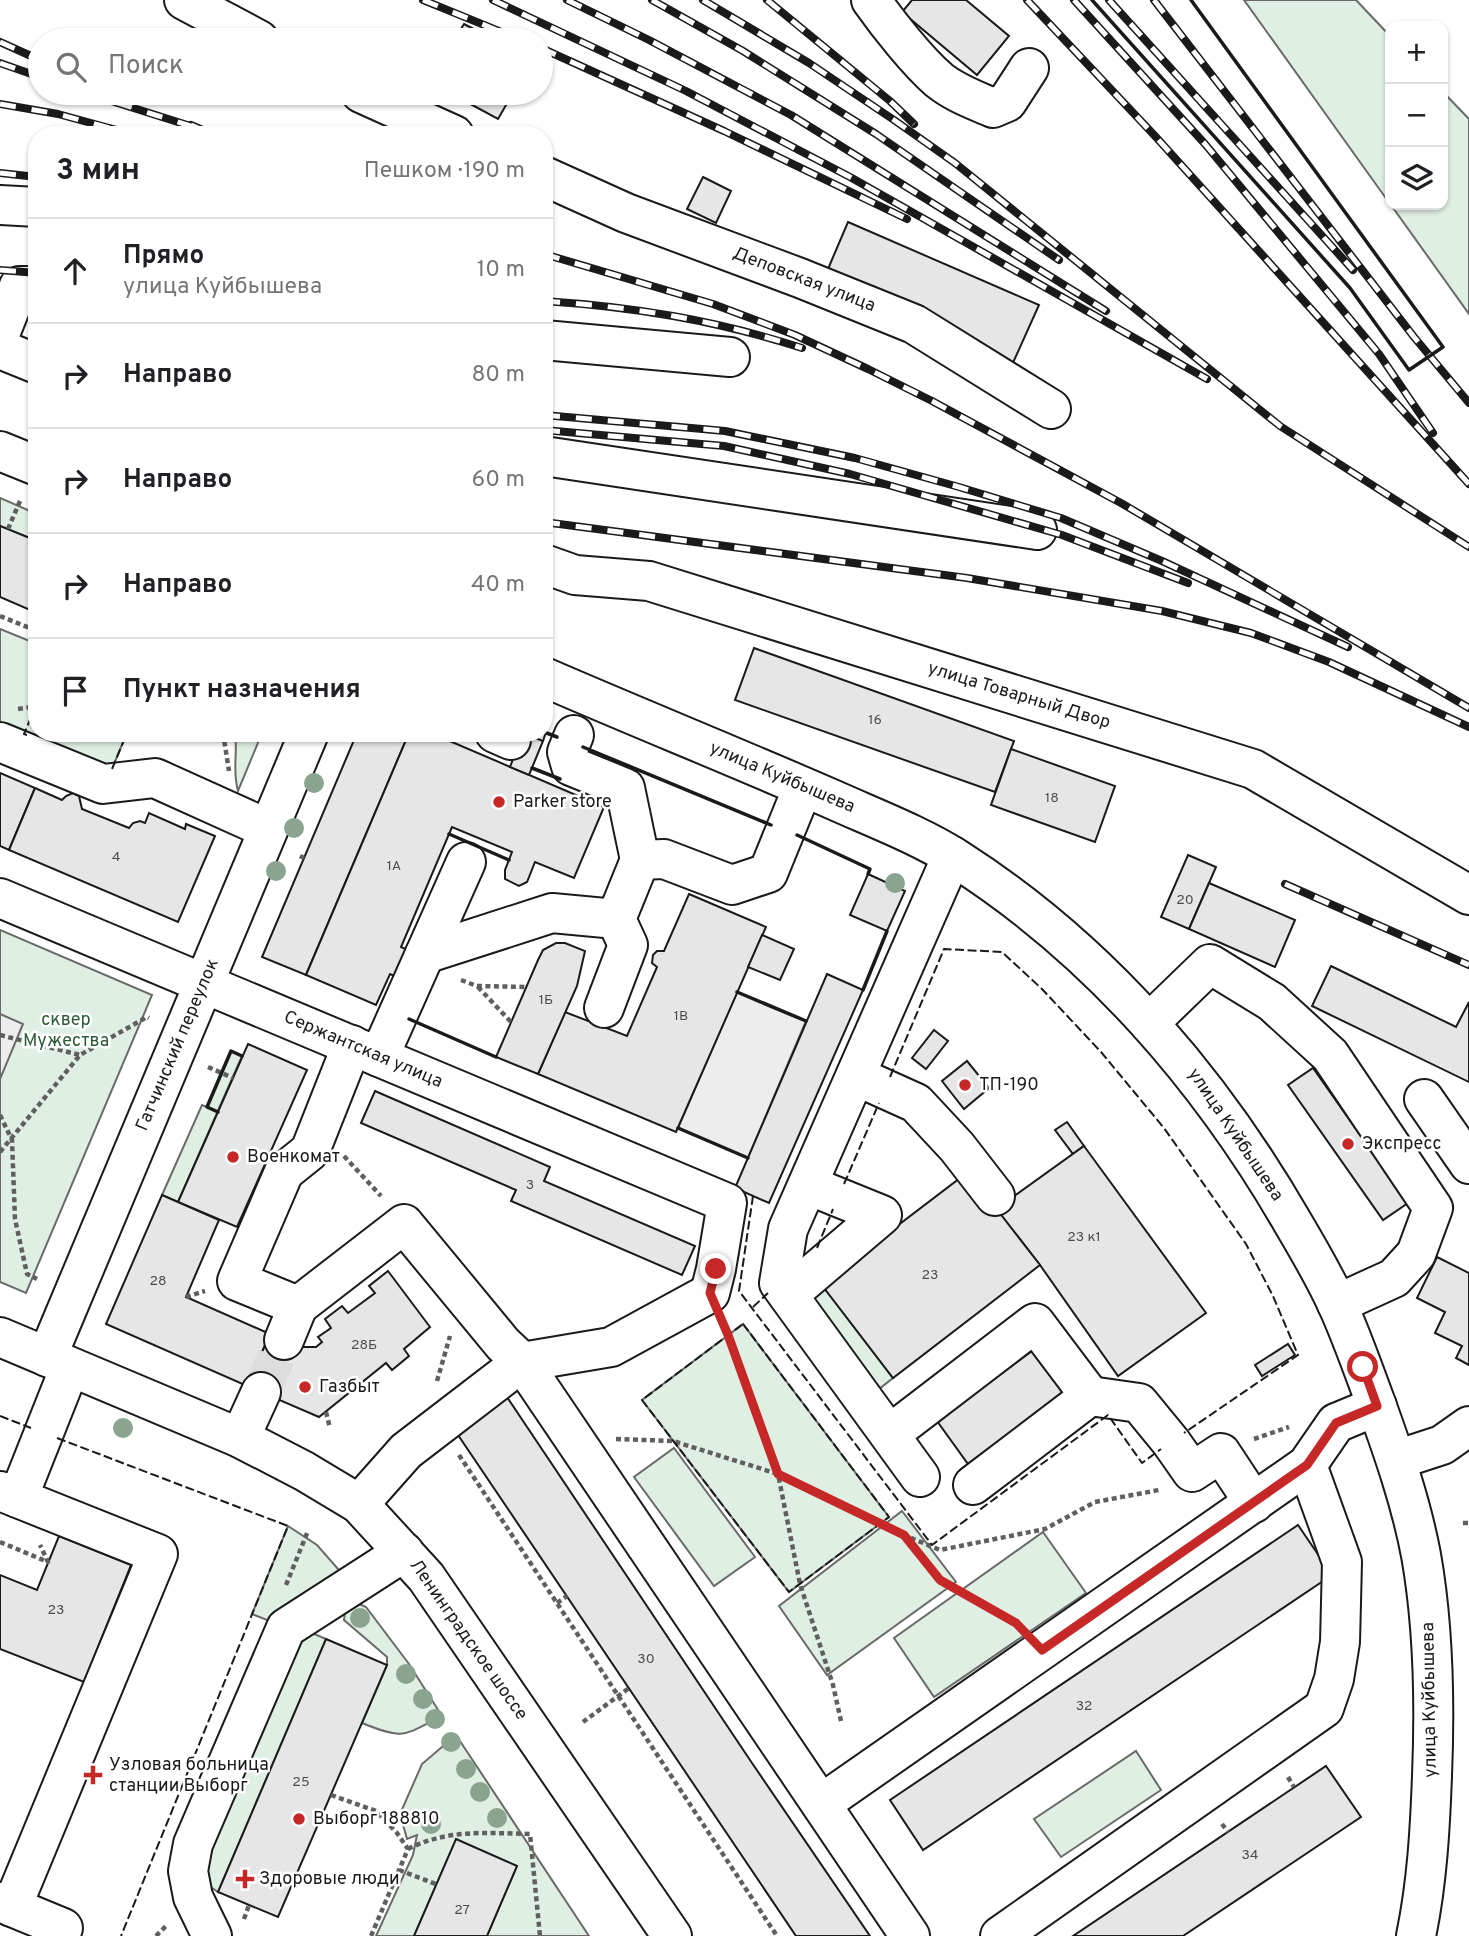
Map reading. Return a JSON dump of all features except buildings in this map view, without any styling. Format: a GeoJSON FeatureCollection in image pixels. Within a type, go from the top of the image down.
{"type":"FeatureCollection","features":[{"type":"Feature","properties":{"kind":"main road"},"geometry":{"type":"LineString","coordinates":[[871,0],[885,21],[940,80],[973,100],[993,108],[1007,102],[1029,68]]}},
{"type":"Feature","properties":{"kind":"main road"},"geometry":{"type":"LineString","coordinates":[[198,3],[239,28]]}},
{"type":"Feature","properties":{"kind":"main road"},"geometry":{"type":"LineString","coordinates":[[388,105],[434,126]]}},
{"type":"Feature","properties":{"kind":"main road","name":"Деповская улица"},"geometry":{"type":"LineString","coordinates":[[553,180],[626,213],[914,324],[1051,408]]}},
{"type":"Feature","properties":{"kind":"main road"},"geometry":{"type":"LineString","coordinates":[[0,205],[28,207]]}},
{"type":"Feature","properties":{"kind":"main road"},"geometry":{"type":"LineString","coordinates":[[0,334],[19,286],[28,286]]}},
{"type":"Feature","properties":{"kind":"main road"},"geometry":{"type":"LineString","coordinates":[[553,341],[730,357]]}},
{"type":"Feature","properties":{"kind":"main road"},"geometry":{"type":"LineString","coordinates":[[0,349],[28,360]]}},
{"type":"Feature","properties":{"kind":"main road"},"geometry":{"type":"LineString","coordinates":[[0,451],[28,462]]}},
{"type":"Feature","properties":{"kind":"main road"},"geometry":{"type":"LineString","coordinates":[[553,457],[1037,530]]}},
{"type":"Feature","properties":{"kind":"main road","name":"улица Товарный Двор"},"geometry":{"type":"LineString","coordinates":[[553,567],[575,575],[649,581],[1253,769],[1469,895]]}},
{"type":"Feature","properties":{"kind":"main road","name":"улица Куйбышева"},"geometry":{"type":"LineString","coordinates":[[553,681],[803,787],[952,856],[1017,900],[1054,929],[1185,1062],[1261,1166],[1337,1304],[1396,1460],[1421,1554],[1434,1683],[1430,1843],[1416,1936]]}},
{"type":"Feature","properties":{"kind":"main road"},"geometry":{"type":"LineString","coordinates":[[574,734],[567,752],[571,766],[625,788],[640,860],[616,919],[628,945],[604,1008]]}},
{"type":"Feature","properties":{"kind":"main road"},"geometry":{"type":"LineString","coordinates":[[0,742],[103,785],[155,778],[268,829]]}},
{"type":"Feature","properties":{"kind":"main road","name":"Гатчинский переулок"},"geometry":{"type":"LineString","coordinates":[[9,1494],[204,983],[305,742]]}},
{"type":"Feature","properties":{"kind":"main road"},"geometry":{"type":"LineString","coordinates":[[640,860],[664,859],[732,885],[768,873],[803,787]]}},
{"type":"Feature","properties":{"kind":"main road"},"geometry":{"type":"LineString","coordinates":[[920,1478],[779,1283],[788,1229],[952,856]]}},
{"type":"Feature","properties":{"kind":"main road"},"geometry":{"type":"LineString","coordinates":[[466,862],[422,960],[325,1113],[310,1151],[284,1172],[237,1280],[291,1323],[404,1224],[503,1344],[522,1362],[910,1936]]}},
{"type":"Feature","properties":{"kind":"main road","name":"Сержантская улица"},"geometry":{"type":"LineString","coordinates":[[0,898],[727,1202],[710,1293]]}},
{"type":"Feature","properties":{"kind":"main road"},"geometry":{"type":"LineString","coordinates":[[422,960],[552,913],[616,919]]}},
{"type":"Feature","properties":{"kind":"main road"},"geometry":{"type":"LineString","coordinates":[[1149,1023],[1210,964],[1272,1002],[1330,1055],[1433,1208],[1416,1254],[1394,1278],[1337,1304]]}},
{"type":"Feature","properties":{"kind":"main road"},"geometry":{"type":"LineString","coordinates":[[856,1076],[916,1103],[957,1147],[995,1196]]}},
{"type":"Feature","properties":{"kind":"main road"},"geometry":{"type":"LineString","coordinates":[[1424,1099],[1469,1164]]}},
{"type":"Feature","properties":{"kind":"main road"},"geometry":{"type":"LineString","coordinates":[[788,1295],[882,1215],[808,1185]]}},
{"type":"Feature","properties":{"kind":"main road"},"geometry":{"type":"LineString","coordinates":[[359,1504],[400,1456],[522,1362],[611,1347],[710,1293]]}},
{"type":"Feature","properties":{"kind":"main road"},"geometry":{"type":"LineString","coordinates":[[890,1434],[1035,1323],[1090,1396],[1139,1403],[1192,1472],[1221,1453],[1254,1503]]}},
{"type":"Feature","properties":{"kind":"main road","name":"Ленинградское шоссе"},"geometry":{"type":"LineString","coordinates":[[0,1337],[240,1438],[304,1471],[359,1504],[404,1552],[441,1599],[673,1936]]}},
{"type":"Feature","properties":{"kind":"main road"},"geometry":{"type":"LineString","coordinates":[[240,1438],[261,1392]]}},
{"type":"Feature","properties":{"kind":"main road"},"geometry":{"type":"LineString","coordinates":[[973,1485],[1090,1396]]}},
{"type":"Feature","properties":{"kind":"main road"},"geometry":{"type":"LineString","coordinates":[[821,1804],[1307,1465],[1336,1423],[1377,1406]]}},
{"type":"Feature","properties":{"kind":"main road"},"geometry":{"type":"LineString","coordinates":[[1396,1460],[1442,1445],[1469,1426]]}},
{"type":"Feature","properties":{"kind":"main road"},"geometry":{"type":"LineString","coordinates":[[1000,1936],[1324,1708],[1334,1679],[1340,1642],[1342,1562],[1307,1465]]}},
{"type":"Feature","properties":{"kind":"main road"},"geometry":{"type":"LineString","coordinates":[[9,1494],[158,1554],[6,1905],[63,1928]]}},
{"type":"Feature","properties":{"kind":"main road"},"geometry":{"type":"LineString","coordinates":[[212,1936],[193,1897],[188,1871],[193,1844],[286,1628],[404,1552]]}},
{"type":"Feature","properties":{"kind":"path"},"geometry":{"type":"LineString","coordinates":[[8,529],[20,501]]}},
{"type":"Feature","properties":{"kind":"path"},"geometry":{"type":"LineString","coordinates":[[0,616],[28,627]]}},
{"type":"Feature","properties":{"kind":"path"},"geometry":{"type":"LineString","coordinates":[[422,960],[477,986],[511,1022]]}},
{"type":"Feature","properties":{"kind":"path"},"geometry":{"type":"LineString","coordinates":[[477,986],[526,987]]}},
{"type":"Feature","properties":{"kind":"path"},"geometry":{"type":"LineString","coordinates":[[0,1152],[80,1055],[147,1017]]}},
{"type":"Feature","properties":{"kind":"path"},"geometry":{"type":"LineString","coordinates":[[0,1035],[80,1055]]}},
{"type":"Feature","properties":{"kind":"path"},"geometry":{"type":"LineString","coordinates":[[207,1067],[233,1078]]}},
{"type":"Feature","properties":{"kind":"path"},"geometry":{"type":"LineString","coordinates":[[325,1113],[336,1148],[370,1181],[404,1224]]}},
{"type":"Feature","properties":{"kind":"path"},"geometry":{"type":"LineString","coordinates":[[0,1115],[12,1140],[15,1219],[27,1274],[37,1279]]}},
{"type":"Feature","properties":{"kind":"path"},"geometry":{"type":"LineString","coordinates":[[710,1293],[778,1474],[800,1584],[833,1685],[841,1721]]}},
{"type":"Feature","properties":{"kind":"path"},"geometry":{"type":"LineString","coordinates":[[468,1303],[445,1350],[431,1402],[439,1425],[777,1936]]}},
{"type":"Feature","properties":{"kind":"path"},"geometry":{"type":"LineString","coordinates":[[326,1412],[330,1428]]}},
{"type":"Feature","properties":{"kind":"path"},"geometry":{"type":"LineString","coordinates":[[1221,1453],[1300,1424],[1336,1423]]}},
{"type":"Feature","properties":{"kind":"path"},"geometry":{"type":"LineString","coordinates":[[573,1437],[673,1441],[778,1474],[940,1550],[1045,1529],[1095,1502],[1166,1489]]}},
{"type":"Feature","properties":{"kind":"path"},"geometry":{"type":"LineString","coordinates":[[904,1535],[940,1580],[1016,1623],[1042,1650]]}},
{"type":"Feature","properties":{"kind":"path"},"geometry":{"type":"LineString","coordinates":[[557,1603],[567,1596]]}},
{"type":"Feature","properties":{"kind":"path"},"geometry":{"type":"LineString","coordinates":[[583,1721],[629,1688]]}},
{"type":"Feature","properties":{"kind":"path"},"geometry":{"type":"LineString","coordinates":[[331,1795],[376,1811],[408,1849]]}},
{"type":"Feature","properties":{"kind":"path"},"geometry":{"type":"LineString","coordinates":[[371,1936],[408,1849],[434,1837],[471,1833],[530,1834],[540,1936]]}},
{"type":"Feature","properties":{"kind":"path"},"geometry":{"type":"LineString","coordinates":[[399,1870],[436,1884]]}},
{"type":"Feature","properties":{"kind":"green space"},"geometry":{"type":"Polygon","coordinates":[[[1244,0],[1356,0],[1385,31],[1385,197],[1244,0]]]}},
{"type":"Feature","properties":{"kind":"green space"},"geometry":{"type":"Polygon","coordinates":[[[1448,97],[1469,119],[1469,314],[1395,210],[1448,210],[1448,97]]]}},
{"type":"Feature","properties":{"kind":"green space"},"geometry":{"type":"Polygon","coordinates":[[[0,498],[28,510],[28,537],[0,526],[0,498]]]}},
{"type":"Feature","properties":{"kind":"green space"},"geometry":{"type":"Polygon","coordinates":[[[0,629],[28,640],[28,736],[0,724],[0,629]]]}},
{"type":"Feature","properties":{"kind":"green space"},"geometry":{"type":"Polygon","coordinates":[[[43,742],[123,742],[111,771],[43,742]]]}},
{"type":"Feature","properties":{"kind":"green space"},"geometry":{"type":"Polygon","coordinates":[[[236,742],[258,742],[238,791],[235,776],[236,742]]]}},
{"type":"Feature","properties":{"kind":"green space","name":"сквер Мужества"},"geometry":{"type":"Polygon","coordinates":[[[0,930],[152,995],[26,1293],[0,1282],[0,930]]]}},
{"type":"Feature","properties":{"kind":"green space"},"geometry":{"type":"Polygon","coordinates":[[[231,1051],[242,1056],[178,1202],[162,1195],[202,1105],[207,1107],[231,1051]]]}},
{"type":"Feature","properties":{"kind":"green space"},"geometry":{"type":"Polygon","coordinates":[[[821,1284],[893,1378],[879,1389],[808,1296],[821,1284]]]}},
{"type":"Feature","properties":{"kind":"green space"},"geometry":{"type":"Polygon","coordinates":[[[743,1324],[889,1517],[789,1592],[642,1400],[743,1324]]]}},
{"type":"Feature","properties":{"kind":"green space"},"geometry":{"type":"Polygon","coordinates":[[[674,1448],[755,1557],[714,1586],[634,1477],[674,1448]]]}},
{"type":"Feature","properties":{"kind":"green space"},"geometry":{"type":"Polygon","coordinates":[[[902,1511],[956,1582],[827,1675],[779,1606],[902,1511]]]}},
{"type":"Feature","properties":{"kind":"green space"},"geometry":{"type":"Polygon","coordinates":[[[288,1526],[317,1545],[346,1578],[272,1622],[252,1614],[288,1526]]]}},
{"type":"Feature","properties":{"kind":"green space"},"geometry":{"type":"Polygon","coordinates":[[[1043,1532],[1086,1593],[934,1697],[894,1638],[1043,1532]]]}},
{"type":"Feature","properties":{"kind":"green space"},"geometry":{"type":"Polygon","coordinates":[[[357,1603],[366,1607],[409,1664],[442,1716],[419,1728],[395,1734],[362,1723],[387,1665],[387,1657],[344,1620],[345,1612],[357,1603]]]}},
{"type":"Feature","properties":{"kind":"green space"},"geometry":{"type":"Polygon","coordinates":[[[312,1633],[326,1639],[218,1892],[205,1883],[201,1855],[292,1640],[312,1633]]]}},
{"type":"Feature","properties":{"kind":"green space"},"geometry":{"type":"Polygon","coordinates":[[[456,1735],[589,1936],[487,1936],[517,1866],[456,1840],[414,1936],[376,1936],[413,1855],[417,1835],[407,1839],[400,1814],[422,1764],[456,1735]]]}},
{"type":"Feature","properties":{"kind":"green space"},"geometry":{"type":"Polygon","coordinates":[[[1136,1751],[1161,1790],[1061,1857],[1034,1819],[1136,1751]]]}},
{"type":"Feature","properties":{"kind":"shaded area"},"geometry":{"type":"Polygon","coordinates":[[[737,992],[806,1021],[748,1158],[678,1128],[737,992]]]}},
{"type":"Feature","properties":{"kind":"shaded area"},"geometry":{"type":"Polygon","coordinates":[[[0,1014],[23,1024],[0,1079],[0,1014]]]}},
{"type":"Feature","properties":{"kind":"tunnel"},"geometry":{"type":"LineString","coordinates":[[261,1392],[284,1340]]}},
{"type":"Feature","properties":{"kind":"railway"},"geometry":{"type":"LineString","coordinates":[[423,0],[492,28]]}},
{"type":"Feature","properties":{"kind":"railway"},"geometry":{"type":"LineString","coordinates":[[493,0],[552,28]]}},
{"type":"Feature","properties":{"kind":"railway"},"geometry":{"type":"LineString","coordinates":[[567,0],[791,115],[1106,311]]}},
{"type":"Feature","properties":{"kind":"railway"},"geometry":{"type":"LineString","coordinates":[[652,0],[743,51],[876,134],[1059,260]]}},
{"type":"Feature","properties":{"kind":"railway"},"geometry":{"type":"LineString","coordinates":[[703,0],[809,63],[955,163],[1280,426],[1469,547]]}},
{"type":"Feature","properties":{"kind":"railway"},"geometry":{"type":"LineString","coordinates":[[767,0],[890,101],[914,124]]}},
{"type":"Feature","properties":{"kind":"railway"},"geometry":{"type":"LineString","coordinates":[[1027,0],[1155,136],[1469,484]]}},
{"type":"Feature","properties":{"kind":"railway"},"geometry":{"type":"LineString","coordinates":[[1074,0],[1205,144],[1379,354],[1433,433]]}},
{"type":"Feature","properties":{"kind":"railway"},"geometry":{"type":"LineString","coordinates":[[1109,0],[1353,270]]}},
{"type":"Feature","properties":{"kind":"railway"},"geometry":{"type":"LineString","coordinates":[[1154,0],[1414,337],[1469,403]]}},
{"type":"Feature","properties":{"kind":"railway"},"geometry":{"type":"LineString","coordinates":[[553,28],[686,91],[850,177],[1207,379]]}},
{"type":"Feature","properties":{"kind":"railway"},"geometry":{"type":"LineString","coordinates":[[0,42],[28,55]]}},
{"type":"Feature","properties":{"kind":"railway"},"geometry":{"type":"LineString","coordinates":[[553,53],[724,131],[907,219]]}},
{"type":"Feature","properties":{"kind":"railway"},"geometry":{"type":"LineString","coordinates":[[0,63],[28,73]]}},
{"type":"Feature","properties":{"kind":"railway"},"geometry":{"type":"LineString","coordinates":[[0,104],[58,114],[102,126]]}},
{"type":"Feature","properties":{"kind":"railway"},"geometry":{"type":"LineString","coordinates":[[124,105],[190,126]]}},
{"type":"Feature","properties":{"kind":"railway"},"geometry":{"type":"LineString","coordinates":[[0,173],[28,176]]}},
{"type":"Feature","properties":{"kind":"railway"},"geometry":{"type":"LineString","coordinates":[[553,257],[713,304],[795,335],[868,369],[1121,503],[1469,708]]}},
{"type":"Feature","properties":{"kind":"railway"},"geometry":{"type":"LineString","coordinates":[[0,270],[28,272]]}},
{"type":"Feature","properties":{"kind":"railway"},"geometry":{"type":"LineString","coordinates":[[553,302],[674,316],[802,348]]}},
{"type":"Feature","properties":{"kind":"railway"},"geometry":{"type":"LineString","coordinates":[[553,416],[725,431],[855,458],[959,487],[1061,518],[1162,561],[1348,647]]}},
{"type":"Feature","properties":{"kind":"railway"},"geometry":{"type":"LineString","coordinates":[[553,431],[724,446],[850,474],[1062,535],[1188,583]]}},
{"type":"Feature","properties":{"kind":"railway"},"geometry":{"type":"LineString","coordinates":[[553,523],[967,578],[1162,611],[1251,633],[1329,662],[1469,727]]}},
{"type":"Feature","properties":{"kind":"railway"},"geometry":{"type":"LineString","coordinates":[[1285,884],[1469,965]]}},
{"type":"Feature","properties":{"kind":"fence"},"geometry":{"type":"LineString","coordinates":[[27,735],[24,734],[28,724]]}},
{"type":"Feature","properties":{"kind":"fence"},"geometry":{"type":"LineString","coordinates":[[112,769],[123,742]]}},
{"type":"Feature","properties":{"kind":"fence"},"geometry":{"type":"LineString","coordinates":[[890,1077],[944,949],[1002,952],[1042,989],[1101,1052],[1164,1128],[1246,1244],[1273,1296],[1298,1355],[1184,1433]]}},
{"type":"Feature","properties":{"kind":"fence"},"geometry":{"type":"LineString","coordinates":[[844,1184],[879,1103]]}},
{"type":"Feature","properties":{"kind":"fence"},"geometry":{"type":"LineString","coordinates":[[753,1196],[739,1291],[932,1545],[1108,1415],[1142,1463],[1161,1449]]}},
{"type":"Feature","properties":{"kind":"fence"},"geometry":{"type":"LineString","coordinates":[[817,1248],[833,1209]]}},
{"type":"Feature","properties":{"kind":"fence"},"geometry":{"type":"LineString","coordinates":[[753,1307],[768,1293]]}},
{"type":"Feature","properties":{"kind":"fence"},"geometry":{"type":"LineString","coordinates":[[743,1324],[889,1517],[789,1592],[642,1400],[743,1324]]}},
{"type":"Feature","properties":{"kind":"fence"},"geometry":{"type":"LineString","coordinates":[[0,1416],[31,1428]]}},
{"type":"Feature","properties":{"kind":"fence"},"geometry":{"type":"LineString","coordinates":[[57,1438],[288,1526],[121,1936]]}},
{"type":"Feature","properties":{"kind":"wall"},"geometry":{"type":"LineString","coordinates":[[1092,0],[1350,288],[1409,370],[1443,347],[1191,0]]}},
{"type":"Feature","properties":{"kind":"wall"},"geometry":{"type":"LineString","coordinates":[[553,735],[557,737]]}},
{"type":"Feature","properties":{"kind":"wall"},"geometry":{"type":"LineString","coordinates":[[583,747],[771,825]]}},
{"type":"Feature","properties":{"kind":"wall"},"geometry":{"type":"LineString","coordinates":[[532,768],[560,779]]}},
{"type":"Feature","properties":{"kind":"wall"},"geometry":{"type":"LineString","coordinates":[[449,834],[509,860]]}},
{"type":"Feature","properties":{"kind":"wall"},"geometry":{"type":"LineString","coordinates":[[797,835],[870,869],[868,874]]}},
{"type":"Feature","properties":{"kind":"wall"},"geometry":{"type":"LineString","coordinates":[[863,990],[887,931]]}},
{"type":"Feature","properties":{"kind":"wall"},"geometry":{"type":"LineString","coordinates":[[737,992],[806,1021]]}},
{"type":"Feature","properties":{"kind":"wall"},"geometry":{"type":"LineString","coordinates":[[409,1019],[496,1057]]}},
{"type":"Feature","properties":{"kind":"wall"},"geometry":{"type":"LineString","coordinates":[[218,1112],[207,1107],[231,1051],[242,1056]]}},
{"type":"Feature","properties":{"kind":"wall"},"geometry":{"type":"LineString","coordinates":[[678,1128],[748,1158]]}},
{"type":"Feature","properties":{"kind":"place","name":"Parker store"},"geometry":{"type":"Point","coordinates":[499,802]}},
{"type":"Feature","properties":{"kind":"place","name":"ТП-190"},"geometry":{"type":"Point","coordinates":[965,1085]}},
{"type":"Feature","properties":{"kind":"place","name":"Экспресс"},"geometry":{"type":"Point","coordinates":[1348,1144]}},
{"type":"Feature","properties":{"kind":"place","name":"Военкомат"},"geometry":{"type":"Point","coordinates":[233,1157]}},
{"type":"Feature","properties":{"kind":"place","name":"Газбыт"},"geometry":{"type":"Point","coordinates":[305,1387]}},
{"type":"Feature","properties":{"kind":"place","name":"Узловая больница станции Выборг"},"geometry":{"type":"Point","coordinates":[93,1775]}},
{"type":"Feature","properties":{"kind":"place","name":"Выборг 188810"},"geometry":{"type":"Point","coordinates":[299,1819]}},
{"type":"Feature","properties":{"kind":"place","name":"Здоровые люди"},"geometry":{"type":"Point","coordinates":[245,1879]}},
{"type":"Feature","properties":{"kind":"route"},"geometry":{"type":"LineString","coordinates":[[716,1269],[710,1293],[778,1474],[904,1535],[940,1580],[1016,1623],[1042,1650],[1307,1465],[1336,1423],[1377,1406],[1363,1367]]}}]}
